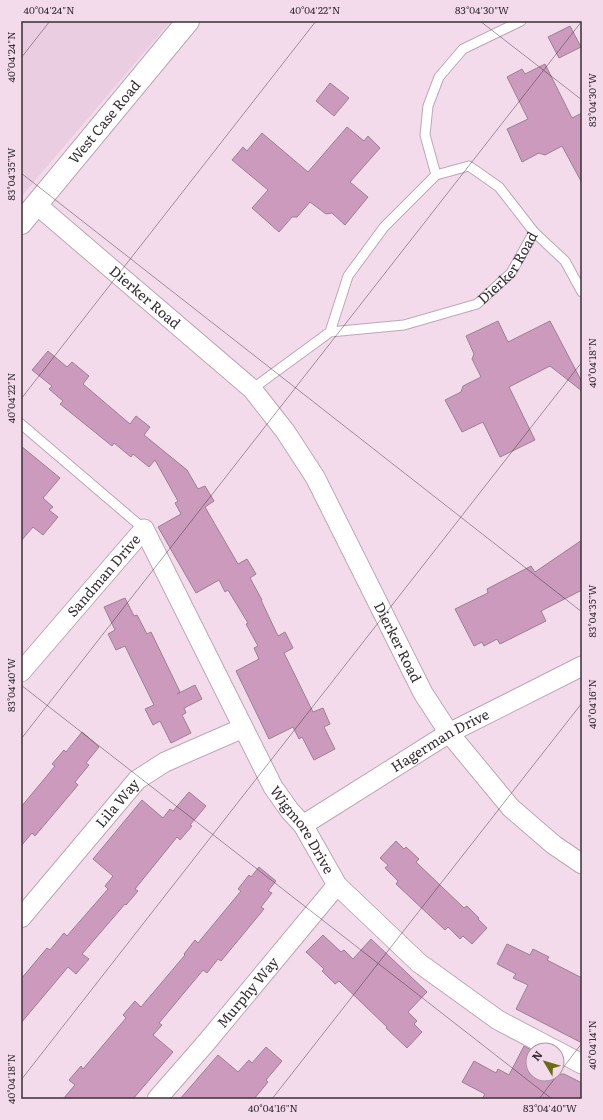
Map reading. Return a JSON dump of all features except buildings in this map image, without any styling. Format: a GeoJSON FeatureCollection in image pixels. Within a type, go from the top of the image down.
{"type":"FeatureCollection","features":[{"type":"Feature","properties":{"kind":"main road","name":"West Case Road"},"geometry":{"type":"LineString","coordinates":[[21,223],[188,21]]}},
{"type":"Feature","properties":{"kind":"street","name":"Dierker Road"},"geometry":{"type":"LineString","coordinates":[[37,205],[252,390],[285,431],[315,477],[423,693],[449,733],[511,808],[554,845],[582,864]]}},
{"type":"Feature","properties":{"kind":"street","name":"Sandman Drive"},"geometry":{"type":"LineString","coordinates":[[21,672],[144,529]]}},
{"type":"Feature","properties":{"kind":"street","name":"Wigmore Drive"},"geometry":{"type":"LineString","coordinates":[[144,529],[273,787],[290,811],[303,825],[337,885],[419,963],[498,1020],[541,1042]]}},
{"type":"Feature","properties":{"kind":"street","name":"Hagerman Drive"},"geometry":{"type":"LineString","coordinates":[[303,825],[449,733],[582,666]]}},
{"type":"Feature","properties":{"kind":"street","name":"Lila Way"},"geometry":{"type":"LineString","coordinates":[[21,918],[137,780],[165,762],[244,728]]}},
{"type":"Feature","properties":{"kind":"street","name":"Murphy Way"},"geometry":{"type":"LineString","coordinates":[[157,1099],[205,1044],[337,885]]}},
{"type":"Feature","properties":{"kind":"street","name":"Wigmore Drive"},"geometry":{"type":"LineString","coordinates":[[565,1055],[582,1064]]}},
{"type":"Feature","properties":{"kind":"lane"},"geometry":{"type":"LineString","coordinates":[[436,175],[425,135],[428,106],[439,77],[462,49],[521,21]]}},
{"type":"Feature","properties":{"kind":"lane","name":"Dierker Road"},"geometry":{"type":"LineString","coordinates":[[469,166],[500,187],[534,232],[511,273],[477,304],[404,325],[330,332],[348,276],[384,227],[436,175],[469,166]]}},
{"type":"Feature","properties":{"kind":"lane"},"geometry":{"type":"LineString","coordinates":[[534,232],[565,261],[582,292]]}},
{"type":"Feature","properties":{"kind":"lane"},"geometry":{"type":"LineString","coordinates":[[252,390],[330,332]]}},
{"type":"Feature","properties":{"kind":"lane","name":"Sandman Drive"},"geometry":{"type":"LineString","coordinates":[[21,424],[144,529]]}},
{"type":"Feature","properties":{"kind":"shaded area"},"geometry":{"type":"Polygon","coordinates":[[[21,21],[171,21],[21,197],[21,21]]]}}]}
